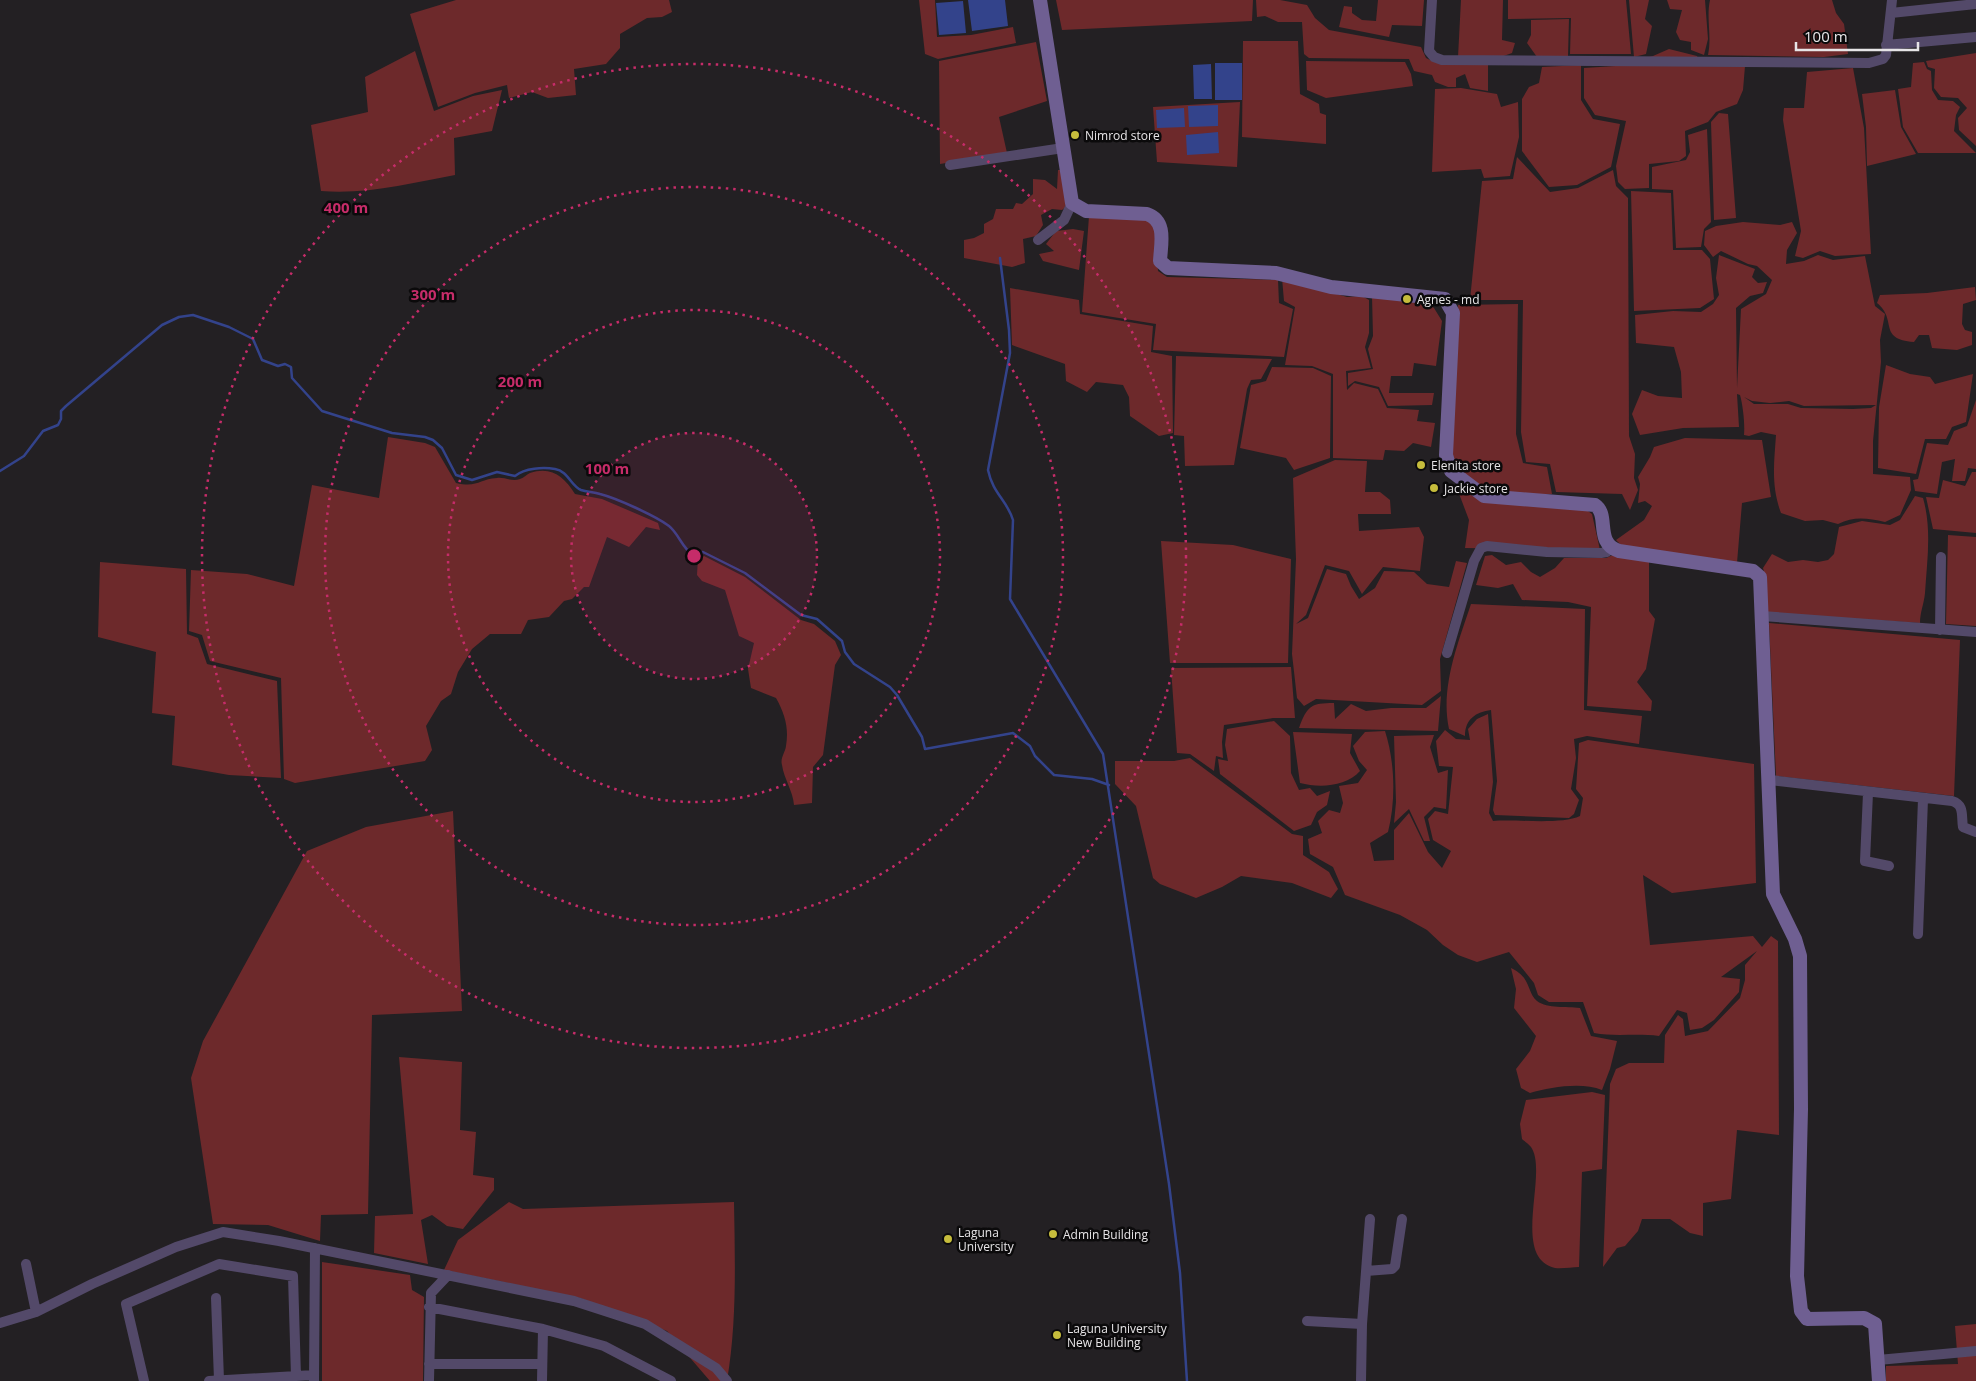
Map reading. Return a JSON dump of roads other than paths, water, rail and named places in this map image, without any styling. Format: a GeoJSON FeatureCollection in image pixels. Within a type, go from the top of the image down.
{"type":"FeatureCollection","features":[{"type":"Feature","properties":{"kind":"street"},"geometry":{"type":"LineString","coordinates":[[1038,240],[1064,220],[1072,203],[1040,0]]}},
{"type":"Feature","properties":{"kind":"street"},"geometry":{"type":"LineString","coordinates":[[1432,0],[1429,51],[1434,57],[1442,60],[1869,63],[1883,59],[1892,0]]}},
{"type":"Feature","properties":{"kind":"street"},"geometry":{"type":"LineString","coordinates":[[1891,13],[1976,4]]}},
{"type":"Feature","properties":{"kind":"street"},"geometry":{"type":"LineString","coordinates":[[1886,45],[1976,38]]}},
{"type":"Feature","properties":{"kind":"street"},"geometry":{"type":"LineString","coordinates":[[950,165],[1063,148]]}},
{"type":"Feature","properties":{"kind":"street"},"geometry":{"type":"LineString","coordinates":[[1072,203],[1086,211],[1148,214],[1157,217],[1161,226],[1160,262],[1168,268],[1276,273],[1330,287],[1445,299],[1453,313],[1446,455],[1452,471],[1484,496],[1574,502],[1597,506],[1605,539],[1611,547],[1619,551],[1756,572],[1760,577],[1774,894],[1796,939],[1800,956],[1801,1109],[1797,1276],[1801,1311],[1802,1316],[1807,1319],[1864,1318],[1875,1324],[1879,1381]]}},
{"type":"Feature","properties":{"kind":"street"},"geometry":{"type":"LineString","coordinates":[[1447,654],[1474,561],[1481,548],[1487,546],[1547,552],[1601,553],[1607,552],[1611,547]]}},
{"type":"Feature","properties":{"kind":"street"},"geometry":{"type":"LineString","coordinates":[[1940,630],[1941,557]]}},
{"type":"Feature","properties":{"kind":"street"},"geometry":{"type":"LineString","coordinates":[[1762,616],[1976,632]]}},
{"type":"Feature","properties":{"kind":"street"},"geometry":{"type":"LineString","coordinates":[[1770,780],[1958,803],[1962,807],[1963,827],[1976,832]]}},
{"type":"Feature","properties":{"kind":"street"},"geometry":{"type":"LineString","coordinates":[[1868,793],[1865,861],[1889,866]]}},
{"type":"Feature","properties":{"kind":"street"},"geometry":{"type":"LineString","coordinates":[[1918,934],[1923,799]]}},
{"type":"Feature","properties":{"kind":"street"},"geometry":{"type":"LineString","coordinates":[[1361,1381],[1362,1324],[1370,1219]]}},
{"type":"Feature","properties":{"kind":"street"},"geometry":{"type":"LineString","coordinates":[[1366,1271],[1392,1269],[1395,1266],[1402,1219]]}},
{"type":"Feature","properties":{"kind":"street"},"geometry":{"type":"LineString","coordinates":[[0,1323],[36,1312],[92,1284],[176,1247],[223,1232],[315,1248],[574,1301],[644,1324],[716,1368],[726,1381]]}},
{"type":"Feature","properties":{"kind":"street"},"geometry":{"type":"LineString","coordinates":[[209,1381],[296,1377],[314,1378],[315,1248]]}},
{"type":"Feature","properties":{"kind":"street"},"geometry":{"type":"LineString","coordinates":[[26,1264],[36,1312]]}},
{"type":"Feature","properties":{"kind":"street"},"geometry":{"type":"LineString","coordinates":[[144,1381],[126,1304],[219,1264],[293,1276],[296,1377]]}},
{"type":"Feature","properties":{"kind":"street"},"geometry":{"type":"LineString","coordinates":[[429,1381],[429,1307],[431,1294],[448,1276]]}},
{"type":"Feature","properties":{"kind":"street"},"geometry":{"type":"LineString","coordinates":[[216,1298],[218,1380]]}},
{"type":"Feature","properties":{"kind":"street"},"geometry":{"type":"LineString","coordinates":[[429,1307],[543,1329],[604,1346],[662,1378],[671,1381]]}},
{"type":"Feature","properties":{"kind":"street"},"geometry":{"type":"LineString","coordinates":[[1308,1321],[1362,1324]]}},
{"type":"Feature","properties":{"kind":"street"},"geometry":{"type":"LineString","coordinates":[[542,1381],[543,1329]]}},
{"type":"Feature","properties":{"kind":"street"},"geometry":{"type":"LineString","coordinates":[[1878,1360],[1976,1351]]}},
{"type":"Feature","properties":{"kind":"street"},"geometry":{"type":"LineString","coordinates":[[429,1364],[542,1364]]}},
{"type":"Feature","properties":{"kind":"water"},"geometry":{"type":"Polygon","coordinates":[[[968,0],[1005,0],[1008,26],[972,31],[968,0]]]}},
{"type":"Feature","properties":{"kind":"water"},"geometry":{"type":"Polygon","coordinates":[[[963,1],[966,33],[939,35],[936,3],[963,1]]]}},
{"type":"Feature","properties":{"kind":"water"},"geometry":{"type":"Polygon","coordinates":[[[1215,63],[1242,63],[1242,100],[1215,100],[1215,63]]]}},
{"type":"Feature","properties":{"kind":"water"},"geometry":{"type":"Polygon","coordinates":[[[1211,64],[1212,99],[1194,99],[1193,65],[1211,64]]]}},
{"type":"Feature","properties":{"kind":"water"},"geometry":{"type":"Polygon","coordinates":[[[1218,105],[1218,126],[1189,127],[1188,106],[1218,105]]]}},
{"type":"Feature","properties":{"kind":"water"},"geometry":{"type":"Polygon","coordinates":[[[1184,108],[1185,127],[1157,128],[1156,110],[1184,108]]]}},
{"type":"Feature","properties":{"kind":"water"},"geometry":{"type":"Polygon","coordinates":[[[1218,132],[1219,153],[1187,155],[1186,135],[1218,132]]]}},
{"type":"Feature","properties":{"kind":"waterway"},"geometry":{"type":"LineString","coordinates":[[1000,258],[1010,353],[988,470],[993,485],[1013,520],[1010,599],[1103,754],[1169,1184],[1180,1273],[1187,1381]]}},
{"type":"Feature","properties":{"kind":"waterway"},"geometry":{"type":"LineString","coordinates":[[0,471],[24,456],[43,431],[58,425],[61,419],[61,411],[66,406],[162,325],[179,317],[193,315],[229,327],[253,339],[262,360],[278,366],[285,364],[291,367],[292,378],[322,411],[392,433],[425,437],[433,440],[442,448],[456,475],[472,480],[497,472],[515,476],[524,471],[534,469],[555,469],[566,475],[581,490],[616,499],[663,522],[672,529],[686,549],[693,555],[703,552],[745,573],[801,615],[817,619],[842,641],[845,652],[854,664],[890,687],[897,695],[922,737],[925,749],[1013,733],[1030,746],[1035,756],[1054,775],[1092,779],[1109,785]]}},
{"type":"Feature","properties":{"kind":"place","name":"Nimrod store"},"geometry":{"type":"Point","coordinates":[1075,135]}},
{"type":"Feature","properties":{"kind":"place","name":"Agnes - md"},"geometry":{"type":"Point","coordinates":[1407,299]}},
{"type":"Feature","properties":{"kind":"place","name":"Elenita store"},"geometry":{"type":"Point","coordinates":[1421,465]}},
{"type":"Feature","properties":{"kind":"place","name":"Jackie store"},"geometry":{"type":"Point","coordinates":[1434,488]}},
{"type":"Feature","properties":{"kind":"place","name":"Admin Building"},"geometry":{"type":"Point","coordinates":[1053,1234]}},
{"type":"Feature","properties":{"kind":"place","name":"Laguna University"},"geometry":{"type":"Point","coordinates":[948,1239]}},
{"type":"Feature","properties":{"kind":"place","name":"Laguna University New Building"},"geometry":{"type":"Point","coordinates":[1057,1335]}}]}
